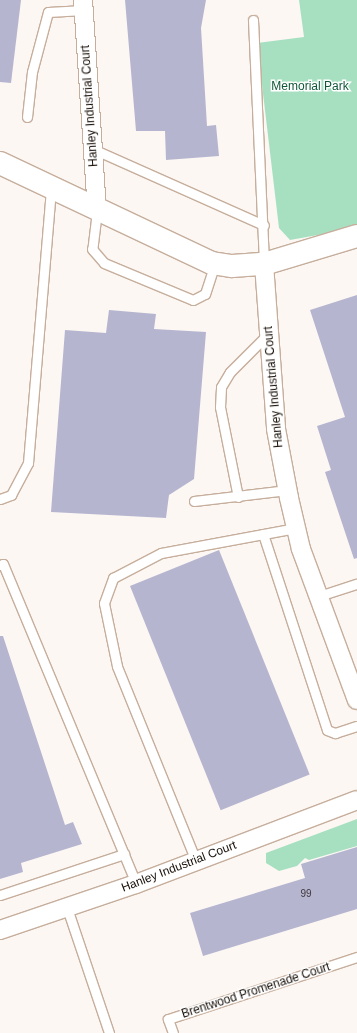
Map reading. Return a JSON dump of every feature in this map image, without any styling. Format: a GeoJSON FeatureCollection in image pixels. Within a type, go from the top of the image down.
{"type":"FeatureCollection","features":[{"type":"Feature","properties":{"kind":"street","name":"Hanley Industrial Court"},"geometry":{"type":"LineString","coordinates":[[84,5],[97,211]]}},
{"type":"Feature","properties":{"kind":"street"},"geometry":{"type":"LineString","coordinates":[[0,163],[192,257],[215,264],[264,264],[357,236]]}},
{"type":"Feature","properties":{"kind":"street","name":"Hanley Industrial Court"},"geometry":{"type":"LineString","coordinates":[[264,264],[276,429],[287,490],[296,528],[357,700]]}},
{"type":"Feature","properties":{"kind":"street","name":"Hanley Industrial Court"},"geometry":{"type":"LineString","coordinates":[[0,930],[136,884],[357,800]]}},
{"type":"Feature","properties":{"kind":"lane"},"geometry":{"type":"LineString","coordinates":[[27,117],[32,72],[48,12],[84,5]]}},
{"type":"Feature","properties":{"kind":"lane"},"geometry":{"type":"LineString","coordinates":[[253,20],[264,225],[264,264]]}},
{"type":"Feature","properties":{"kind":"lane"},"geometry":{"type":"LineString","coordinates":[[93,149],[264,225]]}},
{"type":"Feature","properties":{"kind":"lane"},"geometry":{"type":"LineString","coordinates":[[0,499],[11,495],[28,463],[51,188]]}},
{"type":"Feature","properties":{"kind":"lane"},"geometry":{"type":"LineString","coordinates":[[97,211],[92,249],[104,263],[193,300],[205,294],[215,264]]}},
{"type":"Feature","properties":{"kind":"lane"},"geometry":{"type":"LineString","coordinates":[[238,497],[220,407],[221,387],[230,372],[269,333]]}},
{"type":"Feature","properties":{"kind":"lane"},"geometry":{"type":"LineString","coordinates":[[194,501],[287,490]]}},
{"type":"Feature","properties":{"kind":"lane"},"geometry":{"type":"LineString","coordinates":[[196,861],[117,666],[104,603],[113,578],[161,553],[296,528]]}},
{"type":"Feature","properties":{"kind":"lane"},"geometry":{"type":"LineString","coordinates":[[263,534],[327,730],[335,733],[357,726]]}},
{"type":"Feature","properties":{"kind":"lane"},"geometry":{"type":"LineString","coordinates":[[0,565],[3,564],[136,884]]}},
{"type":"Feature","properties":{"kind":"lane"},"geometry":{"type":"LineString","coordinates":[[319,596],[357,584]]}},
{"type":"Feature","properties":{"kind":"lane"},"geometry":{"type":"LineString","coordinates":[[0,895],[124,854]]}},
{"type":"Feature","properties":{"kind":"lane"},"geometry":{"type":"LineString","coordinates":[[67,908],[109,1033]]}},
{"type":"Feature","properties":{"kind":"lane","name":"Brentwood Promenade Court"},"geometry":{"type":"LineString","coordinates":[[173,1033],[168,1019],[357,957]]}},
{"type":"Feature","properties":{"kind":"green space","name":"Memorial Park"},"geometry":{"type":"Polygon","coordinates":[[[299,0],[357,0],[357,228],[290,240],[279,228],[257,43],[304,37],[299,0]]]}},
{"type":"Feature","properties":{"kind":"green space"},"geometry":{"type":"Polygon","coordinates":[[[357,819],[357,846],[309,860],[305,858],[297,866],[279,871],[266,863],[266,853],[357,819]]]}},
{"type":"Feature","properties":{"kind":"building"},"geometry":{"type":"Polygon","coordinates":[[[0,0],[21,0],[11,83],[0,82],[0,0]]]}},
{"type":"Feature","properties":{"kind":"building"},"geometry":{"type":"Polygon","coordinates":[[[125,0],[206,0],[201,28],[207,126],[216,125],[219,156],[166,160],[165,131],[136,131],[125,0]]]}},
{"type":"Feature","properties":{"kind":"building"},"geometry":{"type":"Polygon","coordinates":[[[357,295],[357,558],[354,559],[325,472],[331,470],[317,426],[345,417],[310,310],[357,295]]]}},
{"type":"Feature","properties":{"kind":"building"},"geometry":{"type":"Polygon","coordinates":[[[109,310],[156,314],[154,329],[206,332],[194,479],[169,495],[166,518],[51,512],[65,330],[106,333],[109,310]]]}},
{"type":"Feature","properties":{"kind":"building"},"geometry":{"type":"Polygon","coordinates":[[[219,550],[310,774],[221,810],[130,586],[219,550]]]}},
{"type":"Feature","properties":{"kind":"building"},"geometry":{"type":"Polygon","coordinates":[[[0,636],[3,636],[65,825],[73,822],[82,844],[21,863],[23,872],[0,879],[0,636]]]}},
{"type":"Feature","properties":{"kind":"building"},"geometry":{"type":"Polygon","coordinates":[[[357,847],[357,909],[203,956],[190,913],[305,878],[301,864],[357,847]]]}}]}
